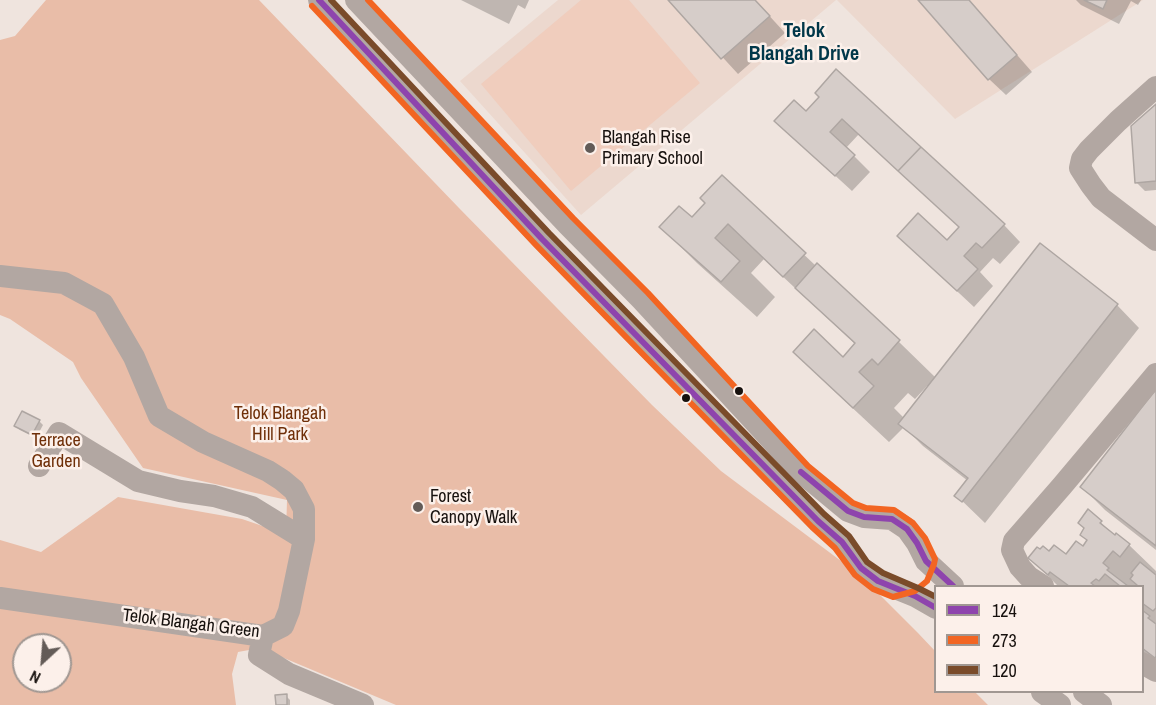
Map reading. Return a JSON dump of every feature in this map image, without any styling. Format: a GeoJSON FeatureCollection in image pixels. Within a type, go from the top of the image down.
{"type":"FeatureCollection","features":[{"type":"Feature","properties":{"kind":"street"},"geometry":{"type":"LineString","coordinates":[[319,0],[542,239],[818,521],[842,542],[861,568],[878,580],[934,607]]}},
{"type":"Feature","properties":{"kind":"street"},"geometry":{"type":"LineString","coordinates":[[357,0],[567,224],[641,299],[802,473],[848,511],[864,517],[892,519],[907,529],[926,561],[952,585]]}},
{"type":"Feature","properties":{"kind":"street"},"geometry":{"type":"LineString","coordinates":[[1156,87],[1089,150],[1082,159],[1080,168],[1101,198],[1156,240]]}},
{"type":"Feature","properties":{"kind":"street","name":"Telok Blangah Green"},"geometry":{"type":"LineString","coordinates":[[0,276],[64,283],[103,304],[134,357],[159,416],[203,442],[268,471],[294,490],[304,509],[304,539],[289,611],[283,626],[263,636],[0,598]]}},
{"type":"Feature","properties":{"kind":"street"},"geometry":{"type":"LineString","coordinates":[[1041,585],[1029,577],[1020,567],[1012,550],[1014,541],[1156,374]]}},
{"type":"Feature","properties":{"kind":"street"},"geometry":{"type":"LineString","coordinates":[[39,466],[59,433],[138,481],[214,496],[252,507],[304,539]]}},
{"type":"Feature","properties":{"kind":"street"},"geometry":{"type":"LineString","coordinates":[[894,588],[911,583],[921,574],[926,561]]}},
{"type":"Feature","properties":{"kind":"street"},"geometry":{"type":"LineString","coordinates":[[263,636],[259,655],[290,674],[363,705]]}},
{"type":"Feature","properties":{"kind":"street"},"geometry":{"type":"LineString","coordinates":[[1043,693],[1060,705]]}},
{"type":"Feature","properties":{"kind":"street"},"geometry":{"type":"LineString","coordinates":[[1085,693],[1101,705]]}},
{"type":"Feature","properties":{"kind":"shaded area","name":"Blangah Rise Primary School"},"geometry":{"type":"Polygon","coordinates":[[[558,0],[836,0],[581,215],[460,81],[558,0]]]}},
{"type":"Feature","properties":{"kind":"shaded area"},"geometry":{"type":"Polygon","coordinates":[[[581,0],[629,0],[700,83],[571,191],[481,84],[581,0]]]}},
{"type":"Feature","properties":{"kind":"shaded area"},"geometry":{"type":"Polygon","coordinates":[[[837,0],[1143,0],[955,119],[837,0]]]}},
{"type":"Feature","properties":{"kind":"green space","name":"Telok Blangah Hill Park"},"geometry":{"type":"Polygon","coordinates":[[[46,0],[259,0],[652,405],[721,471],[861,576],[918,633],[934,650],[934,693],[976,693],[988,705],[396,705],[260,648],[238,652],[232,674],[236,705],[0,705],[0,540],[41,552],[118,497],[242,519],[286,534],[287,500],[143,468],[81,378],[73,362],[10,319],[0,315],[0,40],[15,36],[46,0]]]}},
{"type":"Feature","properties":{"kind":"building"},"geometry":{"type":"Polygon","coordinates":[[[668,0],[755,0],[770,16],[721,59],[668,0]]]}},
{"type":"Feature","properties":{"kind":"building"},"geometry":{"type":"Polygon","coordinates":[[[918,0],[969,0],[1017,55],[988,80],[918,0]]]}},
{"type":"Feature","properties":{"kind":"building"},"geometry":{"type":"Polygon","coordinates":[[[1084,0],[1107,0],[1103,9],[1084,0]]]}},
{"type":"Feature","properties":{"kind":"building"},"geometry":{"type":"Polygon","coordinates":[[[836,69],[921,147],[898,171],[842,119],[830,132],[855,155],[835,176],[774,121],[794,100],[806,111],[819,97],[815,93],[836,69]]]}},
{"type":"Feature","properties":{"kind":"building"},"geometry":{"type":"Polygon","coordinates":[[[1156,104],[1156,181],[1135,183],[1131,126],[1156,104]]]}},
{"type":"Feature","properties":{"kind":"building"},"geometry":{"type":"Polygon","coordinates":[[[921,147],[1005,224],[982,248],[976,243],[964,256],[978,269],[957,291],[897,236],[918,213],[947,240],[959,227],[898,171],[921,147]]]}},
{"type":"Feature","properties":{"kind":"building"},"geometry":{"type":"Polygon","coordinates":[[[722,175],[806,253],[783,277],[728,224],[715,238],[740,261],[721,282],[659,227],[679,206],[692,217],[705,203],[700,198],[722,175]]]}},
{"type":"Feature","properties":{"kind":"building"},"geometry":{"type":"Polygon","coordinates":[[[1040,243],[1118,304],[962,502],[954,496],[968,478],[898,424],[1040,243]]]}},
{"type":"Feature","properties":{"kind":"building"},"geometry":{"type":"Polygon","coordinates":[[[817,263],[900,340],[878,365],[872,359],[859,372],[874,386],[853,408],[793,352],[814,329],[843,357],[855,343],[795,288],[817,263]]]}},
{"type":"Feature","properties":{"kind":"building"},"geometry":{"type":"Polygon","coordinates":[[[1156,389],[1156,546],[1080,487],[1156,389]]]}},
{"type":"Feature","properties":{"kind":"building"},"geometry":{"type":"Polygon","coordinates":[[[22,411],[40,420],[32,435],[14,426],[22,411]]]}},
{"type":"Feature","properties":{"kind":"building"},"geometry":{"type":"Polygon","coordinates":[[[1088,509],[1102,521],[1100,523],[1130,544],[1120,557],[1113,551],[1103,563],[1109,568],[1107,570],[1127,585],[1119,585],[1105,574],[1099,581],[1096,579],[1091,583],[1094,585],[1068,585],[1050,572],[1048,575],[1028,558],[1037,547],[1040,549],[1043,546],[1049,551],[1054,545],[1066,554],[1076,541],[1083,546],[1087,540],[1080,535],[1084,528],[1078,523],[1088,509]]]}},
{"type":"Feature","properties":{"kind":"building"},"geometry":{"type":"Polygon","coordinates":[[[1140,562],[1156,575],[1156,608],[1153,611],[1144,604],[1144,585],[1137,585],[1130,579],[1133,575],[1131,573],[1140,562]]]}},
{"type":"Feature","properties":{"kind":"building"},"geometry":{"type":"Polygon","coordinates":[[[1144,612],[1156,624],[1155,658],[1144,650],[1144,612]]]}},
{"type":"Feature","properties":{"kind":"building"},"geometry":{"type":"Polygon","coordinates":[[[287,694],[287,705],[276,705],[275,695],[287,694]]]}},
{"type":"Feature","properties":{"kind":"transit line","name":"124"},"geometry":{"type":"LineString","coordinates":[[319,0],[542,239],[818,521],[842,542],[861,568],[878,581],[915,596],[934,607]]}},
{"type":"Feature","properties":{"kind":"transit line","name":"120"},"geometry":{"type":"LineString","coordinates":[[331,0],[549,233],[824,514],[849,536],[867,562],[883,573],[934,596]]}},
{"type":"Feature","properties":{"kind":"transit line","name":"273"},"geometry":{"type":"LineString","coordinates":[[312,6],[536,245],[835,548],[855,575],[873,589],[893,597],[915,591],[927,581],[935,559],[925,538],[913,523],[894,510],[866,508],[853,503],[808,466],[648,293],[573,218],[368,0]]}},
{"type":"Feature","properties":{"kind":"transit line","name":"124"},"geometry":{"type":"LineString","coordinates":[[801,472],[848,511],[864,517],[892,519],[907,529],[926,561],[952,585]]}},
{"type":"Feature","properties":{"kind":"place","name":"Blangah Rise Primary School"},"geometry":{"type":"Point","coordinates":[590,148]}},
{"type":"Feature","properties":{"kind":"place","name":"Forest Canopy Walk"},"geometry":{"type":"Point","coordinates":[418,507]}},
{"type":"Feature","properties":{"kind":"district","name":"Telok Blangah Drive"},"geometry":{"type":"Point","coordinates":[804,44]}},
{"type":"Feature","properties":{"kind":"park label","name":"Terrace Garden"},"geometry":{"type":"Point","coordinates":[56,451]}}]}
